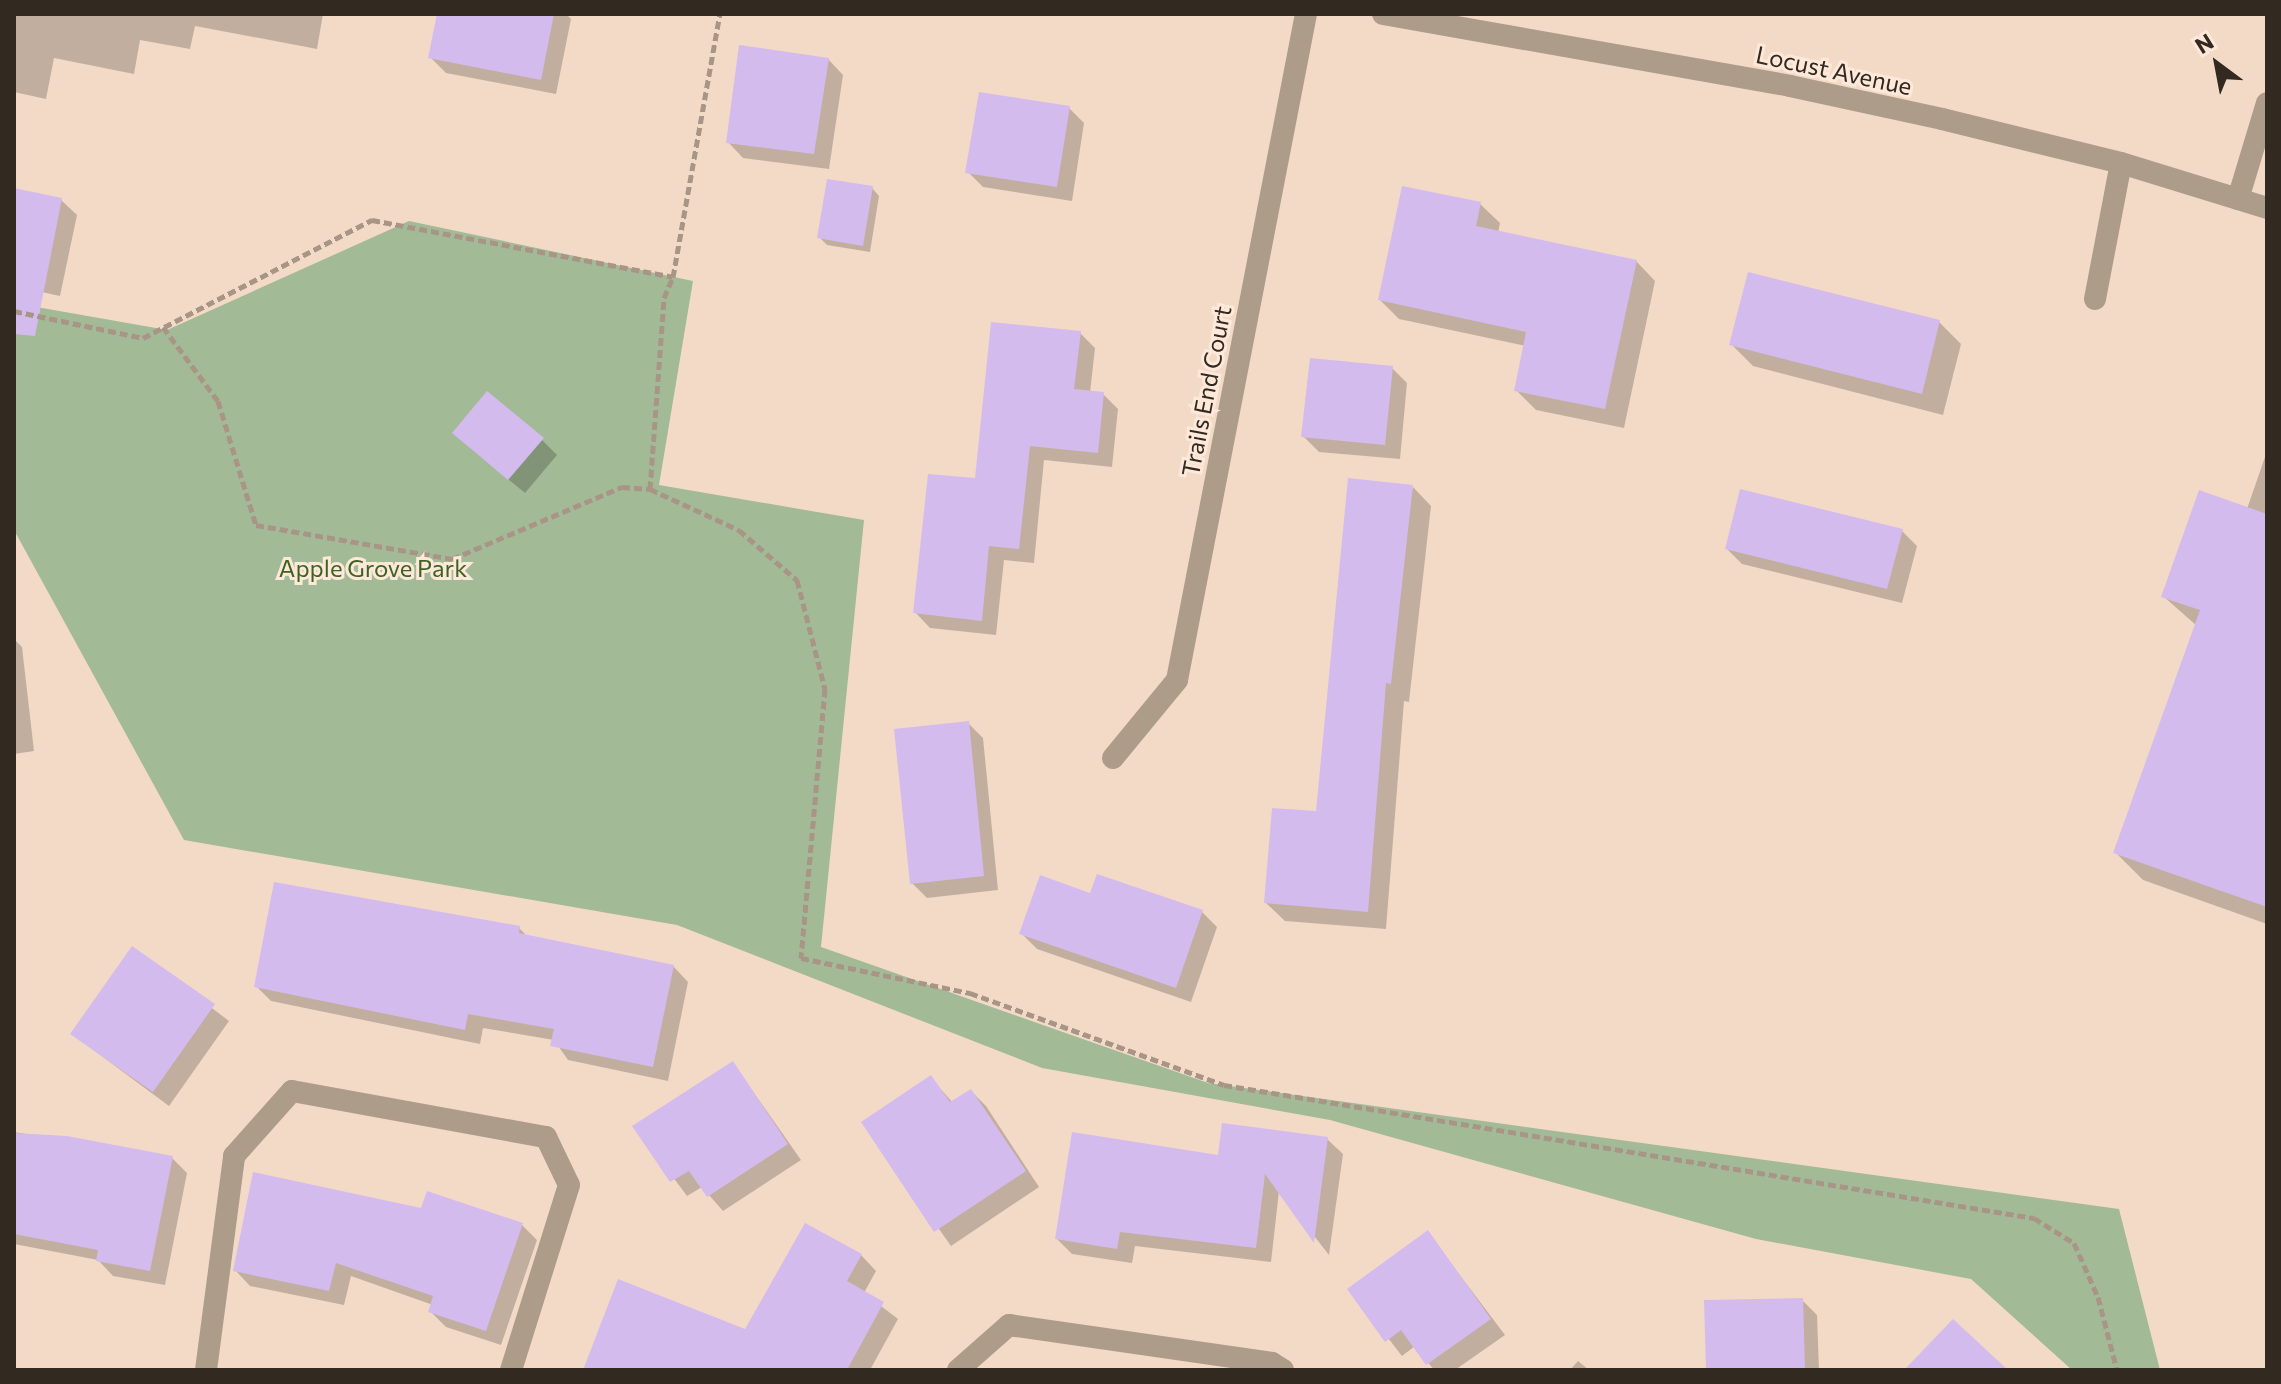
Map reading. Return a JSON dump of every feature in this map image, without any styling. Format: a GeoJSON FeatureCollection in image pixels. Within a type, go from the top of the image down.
{"type":"FeatureCollection","features":[{"type":"Feature","properties":{"kind":"street","name":"Trails End Court"},"geometry":{"type":"LineString","coordinates":[[1113,758],[1177,680],[1306,14]]}},
{"type":"Feature","properties":{"kind":"street","name":"Locust Avenue"},"geometry":{"type":"LineString","coordinates":[[1383,14],[1790,86],[2121,163],[2267,208]]}},
{"type":"Feature","properties":{"kind":"street"},"geometry":{"type":"LineString","coordinates":[[2238,199],[2267,103]]}},
{"type":"Feature","properties":{"kind":"street"},"geometry":{"type":"LineString","coordinates":[[2095,299],[2121,163]]}},
{"type":"Feature","properties":{"kind":"street"},"geometry":{"type":"LineString","coordinates":[[206,1370],[234,1156],[292,1091],[546,1137],[569,1185],[511,1370]]}},
{"type":"Feature","properties":{"kind":"street"},"geometry":{"type":"LineString","coordinates":[[958,1370],[1009,1325],[1272,1363],[1283,1370]]}},
{"type":"Feature","properties":{"kind":"path"},"geometry":{"type":"LineString","coordinates":[[650,489],[664,298],[673,277],[720,14]]}},
{"type":"Feature","properties":{"kind":"path"},"geometry":{"type":"LineString","coordinates":[[14,311],[143,338],[372,220],[673,277]]}},
{"type":"Feature","properties":{"kind":"path"},"geometry":{"type":"LineString","coordinates":[[163,327],[218,401],[256,525],[452,559],[622,487],[650,489],[739,530],[797,580],[825,689],[801,958],[970,993],[1224,1085],[2034,1218],[2074,1243],[2098,1297],[2117,1370]]}},
{"type":"Feature","properties":{"kind":"green space","name":"Apple Grove Park"},"geometry":{"type":"Polygon","coordinates":[[[409,221],[693,281],[659,485],[864,520],[821,947],[1208,1083],[2119,1209],[2160,1370],[2072,1370],[1971,1279],[1756,1239],[1330,1120],[1042,1068],[677,925],[184,840],[14,530],[14,303],[167,330],[409,221]]]}},
{"type":"Feature","properties":{"kind":"building"},"geometry":{"type":"Polygon","coordinates":[[[437,14],[554,14],[541,80],[428,58],[437,14]]]}},
{"type":"Feature","properties":{"kind":"building"},"geometry":{"type":"Polygon","coordinates":[[[739,45],[829,58],[814,154],[726,143],[739,45]]]}},
{"type":"Feature","properties":{"kind":"building"},"geometry":{"type":"Polygon","coordinates":[[[979,92],[1070,106],[1057,187],[965,173],[979,92]]]}},
{"type":"Feature","properties":{"kind":"building"},"geometry":{"type":"Polygon","coordinates":[[[827,179],[873,186],[863,246],[817,238],[827,179]]]}},
{"type":"Feature","properties":{"kind":"building"},"geometry":{"type":"Polygon","coordinates":[[[1402,186],[1481,202],[1476,226],[1637,260],[1605,409],[1514,391],[1526,332],[1378,300],[1402,186]]]}},
{"type":"Feature","properties":{"kind":"building"},"geometry":{"type":"Polygon","coordinates":[[[14,188],[62,198],[35,336],[14,334],[14,188]]]}},
{"type":"Feature","properties":{"kind":"building"},"geometry":{"type":"Polygon","coordinates":[[[1748,272],[1940,320],[1922,394],[1729,345],[1748,272]]]}},
{"type":"Feature","properties":{"kind":"building"},"geometry":{"type":"Polygon","coordinates":[[[991,322],[1081,331],[1074,389],[1104,392],[1098,453],[1030,446],[1019,549],[989,546],[982,621],[913,613],[928,474],[975,478],[991,322]]]}},
{"type":"Feature","properties":{"kind":"building"},"geometry":{"type":"Polygon","coordinates":[[[1310,358],[1393,366],[1385,445],[1301,437],[1310,358]]]}},
{"type":"Feature","properties":{"kind":"building"},"geometry":{"type":"Polygon","coordinates":[[[487,391],[544,438],[508,480],[452,433],[487,391]]]}},
{"type":"Feature","properties":{"kind":"building"},"geometry":{"type":"Polygon","coordinates":[[[1348,478],[1413,485],[1391,684],[1386,683],[1368,912],[1264,903],[1272,808],[1316,811],[1348,478]]]}},
{"type":"Feature","properties":{"kind":"building"},"geometry":{"type":"Polygon","coordinates":[[[1740,489],[1903,529],[1887,589],[1725,549],[1740,489]]]}},
{"type":"Feature","properties":{"kind":"building"},"geometry":{"type":"Polygon","coordinates":[[[2199,490],[2267,514],[2267,907],[2113,853],[2200,610],[2161,597],[2199,490]]]}},
{"type":"Feature","properties":{"kind":"building"},"geometry":{"type":"Polygon","coordinates":[[[969,721],[984,876],[910,884],[894,729],[969,721]]]}},
{"type":"Feature","properties":{"kind":"building"},"geometry":{"type":"Polygon","coordinates":[[[1097,874],[1203,910],[1176,988],[1019,934],[1040,875],[1090,893],[1097,874]]]}},
{"type":"Feature","properties":{"kind":"building"},"geometry":{"type":"Polygon","coordinates":[[[274,882],[520,926],[519,933],[674,965],[653,1067],[550,1046],[554,1029],[468,1014],[465,1030],[254,987],[274,882]]]}},
{"type":"Feature","properties":{"kind":"building"},"geometry":{"type":"Polygon","coordinates":[[[132,946],[215,1004],[153,1092],[70,1034],[132,946]]]}},
{"type":"Feature","properties":{"kind":"building"},"geometry":{"type":"Polygon","coordinates":[[[733,1061],[788,1144],[707,1197],[689,1171],[670,1182],[632,1126],[733,1061]]]}},
{"type":"Feature","properties":{"kind":"building"},"geometry":{"type":"Polygon","coordinates":[[[931,1075],[950,1102],[971,1089],[1026,1171],[934,1232],[861,1122],[931,1075]]]}},
{"type":"Feature","properties":{"kind":"building"},"geometry":{"type":"Polygon","coordinates":[[[1222,1123],[1328,1137],[1314,1243],[1265,1174],[1256,1248],[1120,1232],[1117,1249],[1055,1239],[1072,1132],[1218,1155],[1222,1123]]]}},
{"type":"Feature","properties":{"kind":"building"},"geometry":{"type":"Polygon","coordinates":[[[14,1133],[67,1136],[173,1156],[150,1271],[96,1261],[98,1250],[14,1234],[14,1133]]]}},
{"type":"Feature","properties":{"kind":"building"},"geometry":{"type":"Polygon","coordinates":[[[253,1172],[421,1208],[427,1191],[523,1223],[486,1331],[428,1312],[433,1296],[336,1263],[329,1291],[233,1271],[253,1172]]]}},
{"type":"Feature","properties":{"kind":"building"},"geometry":{"type":"Polygon","coordinates":[[[805,1223],[862,1254],[847,1281],[884,1302],[847,1370],[583,1370],[618,1279],[745,1329],[805,1223]]]}},
{"type":"Feature","properties":{"kind":"building"},"geometry":{"type":"Polygon","coordinates":[[[1428,1230],[1491,1319],[1426,1365],[1401,1330],[1385,1342],[1347,1289],[1428,1230]]]}},
{"type":"Feature","properties":{"kind":"building"},"geometry":{"type":"Polygon","coordinates":[[[1803,1298],[1805,1370],[1706,1370],[1704,1300],[1803,1298]]]}},
{"type":"Feature","properties":{"kind":"building"},"geometry":{"type":"Polygon","coordinates":[[[1953,1319],[2008,1370],[1904,1370],[1953,1319]]]}}]}
